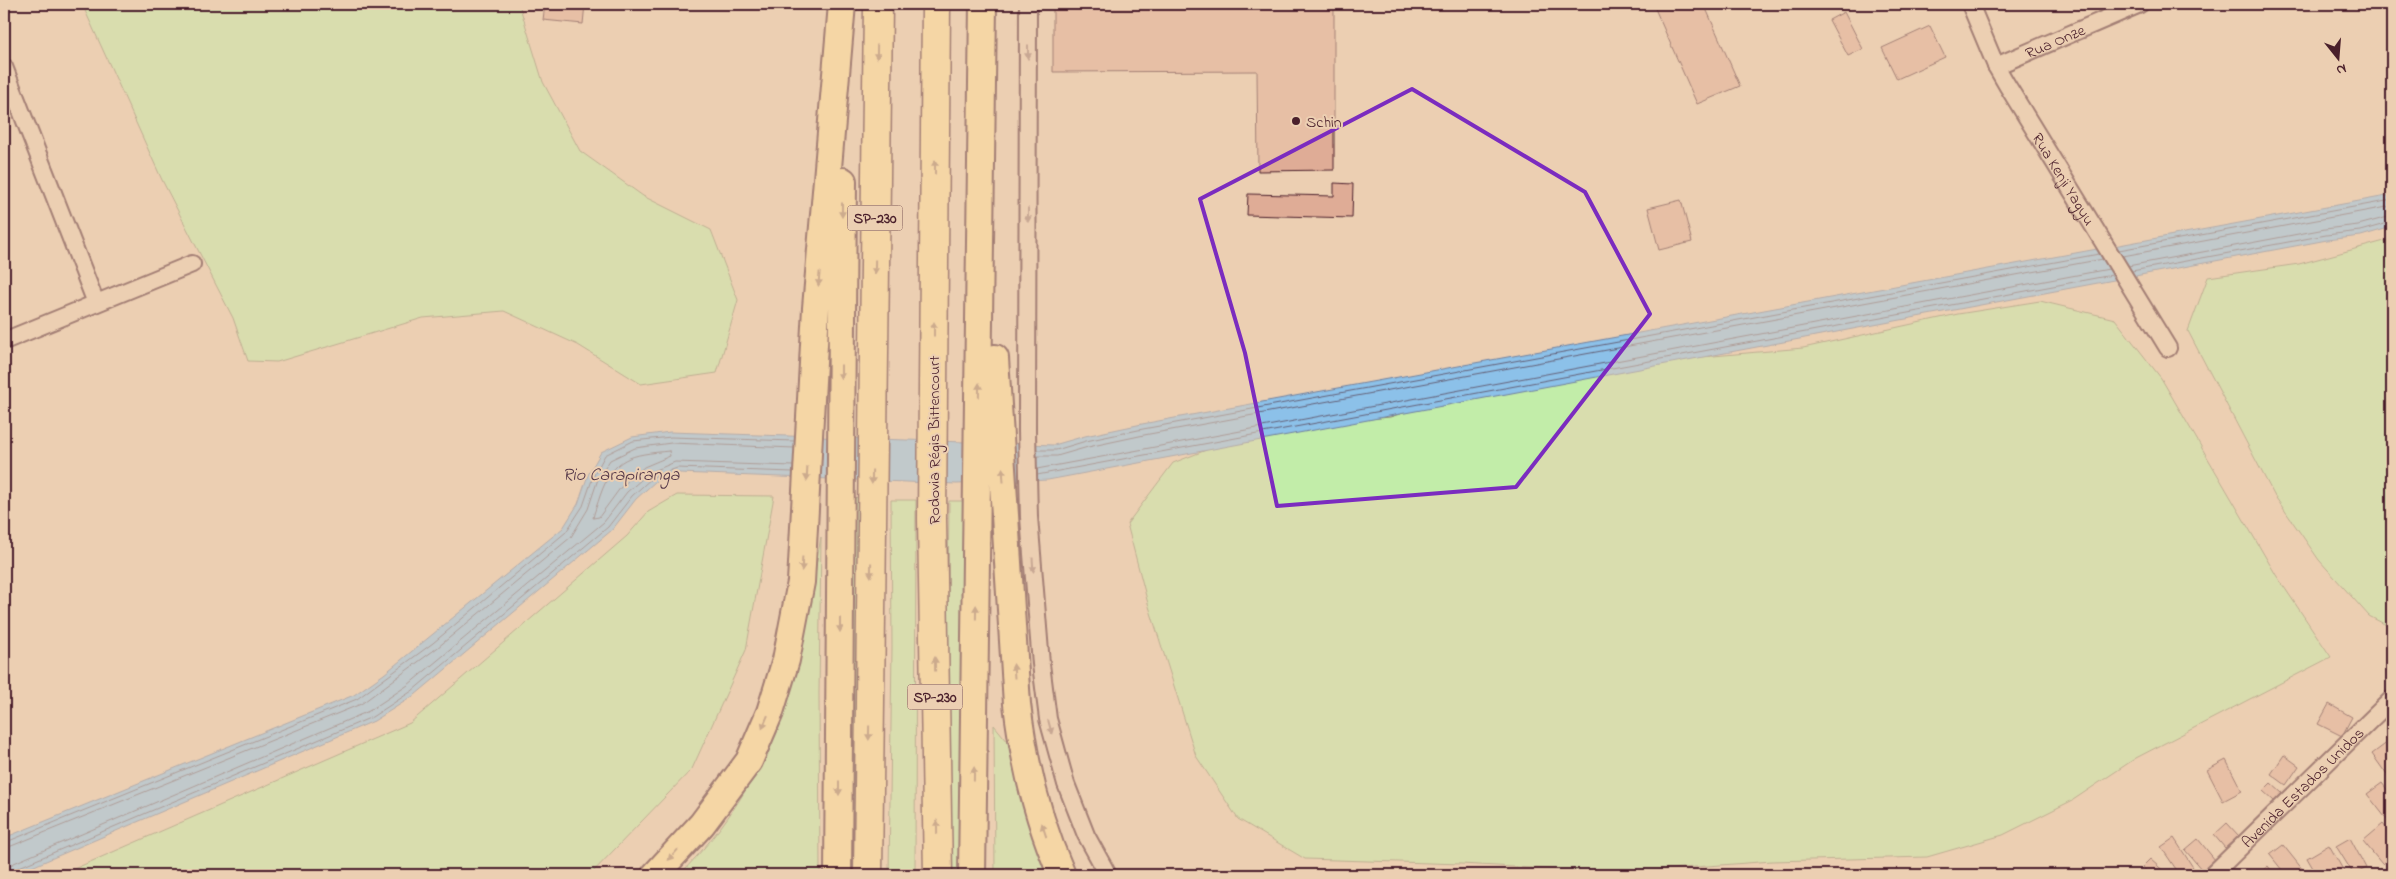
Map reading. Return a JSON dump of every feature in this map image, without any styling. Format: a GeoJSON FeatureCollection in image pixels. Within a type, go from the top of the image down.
{"type":"FeatureCollection","features":[{"type":"Feature","properties":{"kind":"highway","name":"SP-230"},"geometry":{"type":"LineString","coordinates":[[868,875],[878,4]]}},
{"type":"Feature","properties":{"kind":"highway","name":"Rodovia Régis Bittencourt"},"geometry":{"type":"LineString","coordinates":[[936,4],[932,519],[938,875]]}},
{"type":"Feature","properties":{"kind":"main road"},"geometry":{"type":"LineString","coordinates":[[655,875],[702,824],[749,761],[770,712],[786,660],[801,582],[816,308],[843,4]]}},
{"type":"Feature","properties":{"kind":"main road"},"geometry":{"type":"LineString","coordinates":[[838,875],[843,4]]}},
{"type":"Feature","properties":{"kind":"main road"},"geometry":{"type":"LineString","coordinates":[[972,875],[977,522],[989,435],[989,242],[983,70],[983,4]]}},
{"type":"Feature","properties":{"kind":"main road"},"geometry":{"type":"LineString","coordinates":[[989,435],[1018,517],[1013,665],[1021,739],[1044,830],[1062,875]]}},
{"type":"Feature","properties":{"kind":"street"},"geometry":{"type":"LineString","coordinates":[[1028,4],[1027,431],[1018,517],[1048,719],[1066,784],[1086,835],[1108,875]]}},
{"type":"Feature","properties":{"kind":"street","name":"Rua Kenji Yagyu"},"geometry":{"type":"LineString","coordinates":[[1970,4],[1996,66],[2168,348]]}},
{"type":"Feature","properties":{"kind":"street","name":"Rua Onze"},"geometry":{"type":"LineString","coordinates":[[1996,66],[2140,4]]}},
{"type":"Feature","properties":{"kind":"street"},"geometry":{"type":"LineString","coordinates":[[4,67],[96,303]]}},
{"type":"Feature","properties":{"kind":"street"},"geometry":{"type":"LineString","coordinates":[[4,341],[192,264]]}},
{"type":"Feature","properties":{"kind":"street","name":"Avenida Estados Unidos"},"geometry":{"type":"LineString","coordinates":[[2212,875],[2392,700]]}},
{"type":"Feature","properties":{"kind":"highlighted area"},"geometry":{"type":"Polygon","coordinates":[[[1412,89],[1585,192],[1650,314],[1516,487],[1277,506],[1245,353],[1200,199],[1412,89]]]}},
{"type":"Feature","properties":{"kind":"green space"},"geometry":{"type":"Polygon","coordinates":[[[82,4],[519,4],[543,82],[580,151],[643,196],[711,230],[738,300],[717,373],[641,384],[578,345],[504,311],[423,318],[277,362],[248,361],[233,318],[162,180],[82,4]]]}},
{"type":"Feature","properties":{"kind":"green space"},"geometry":{"type":"Polygon","coordinates":[[[2392,239],[2392,628],[2369,616],[2319,560],[2274,495],[2188,331],[2208,277],[2299,264],[2392,239]]]}},
{"type":"Feature","properties":{"kind":"green space"},"geometry":{"type":"Polygon","coordinates":[[[2040,301],[2115,319],[2161,378],[2276,575],[2331,657],[2136,758],[2073,800],[2003,835],[1927,857],[1772,861],[1619,873],[1461,864],[1305,859],[1238,819],[1196,756],[1147,600],[1127,524],[1173,463],[1242,436],[1315,424],[1390,417],[1464,394],[1691,358],[1803,348],[1958,314],[2040,301]]]}},
{"type":"Feature","properties":{"kind":"green space"},"geometry":{"type":"Polygon","coordinates":[[[677,495],[774,496],[746,650],[692,769],[590,875],[60,875],[410,723],[627,536],[648,512],[677,495]]]}},
{"type":"Feature","properties":{"kind":"green space"},"geometry":{"type":"Polygon","coordinates":[[[848,497],[864,498],[860,875],[846,875],[848,497]]]}},
{"type":"Feature","properties":{"kind":"green space"},"geometry":{"type":"Polygon","coordinates":[[[891,500],[916,500],[915,875],[889,875],[892,647],[891,500]]]}},
{"type":"Feature","properties":{"kind":"green space"},"geometry":{"type":"Polygon","coordinates":[[[949,501],[967,501],[963,875],[945,875],[949,501]]]}},
{"type":"Feature","properties":{"kind":"green space"},"geometry":{"type":"Polygon","coordinates":[[[821,537],[819,693],[820,875],[679,875],[713,837],[740,798],[762,759],[779,718],[792,676],[803,632],[821,537]]]}},
{"type":"Feature","properties":{"kind":"green space"},"geometry":{"type":"Polygon","coordinates":[[[994,725],[1008,742],[1040,854],[1049,875],[995,875],[994,725]]]}},
{"type":"Feature","properties":{"kind":"water","name":"Rio Carapiranga"},"geometry":{"type":"Polygon","coordinates":[[[2392,195],[2392,227],[2361,236],[2327,240],[1048,480],[957,484],[679,473],[656,481],[636,499],[612,530],[415,695],[374,721],[13,875],[4,875],[4,838],[354,695],[384,674],[563,528],[578,504],[588,475],[601,452],[632,437],[670,432],[1054,445],[1085,436],[1142,424],[2392,195]]]}},
{"type":"Feature","properties":{"kind":"building"},"geometry":{"type":"Polygon","coordinates":[[[545,4],[585,4],[583,24],[543,20],[545,4]]]}},
{"type":"Feature","properties":{"kind":"building","name":"Schin"},"geometry":{"type":"Polygon","coordinates":[[[1053,4],[1189,4],[1189,8],[1252,8],[1252,4],[1334,4],[1334,170],[1258,171],[1257,71],[1053,72],[1053,4]]]}},
{"type":"Feature","properties":{"kind":"building"},"geometry":{"type":"Polygon","coordinates":[[[1653,4],[1704,4],[1740,86],[1697,104],[1653,4]]]}},
{"type":"Feature","properties":{"kind":"building"},"geometry":{"type":"Polygon","coordinates":[[[1844,12],[1863,49],[1848,56],[1829,20],[1844,12]]]}},
{"type":"Feature","properties":{"kind":"building"},"geometry":{"type":"Polygon","coordinates":[[[1930,26],[1945,57],[1897,79],[1882,48],[1930,26]]]}},
{"type":"Feature","properties":{"kind":"building"},"geometry":{"type":"Polygon","coordinates":[[[1334,183],[1353,184],[1352,218],[1247,215],[1248,194],[1334,196],[1334,183]]]}},
{"type":"Feature","properties":{"kind":"building"},"geometry":{"type":"Polygon","coordinates":[[[1681,200],[1692,242],[1659,250],[1648,208],[1681,200]]]}},
{"type":"Feature","properties":{"kind":"building"},"geometry":{"type":"Polygon","coordinates":[[[2329,704],[2352,717],[2342,736],[2318,724],[2329,704]]]}},
{"type":"Feature","properties":{"kind":"building"},"geometry":{"type":"Polygon","coordinates":[[[2388,742],[2392,747],[2392,782],[2372,754],[2388,742]]]}},
{"type":"Feature","properties":{"kind":"building"},"geometry":{"type":"Polygon","coordinates":[[[2284,755],[2299,766],[2286,785],[2271,774],[2284,755]]]}},
{"type":"Feature","properties":{"kind":"building"},"geometry":{"type":"Polygon","coordinates":[[[2226,760],[2242,791],[2223,801],[2207,770],[2226,760]]]}},
{"type":"Feature","properties":{"kind":"building"},"geometry":{"type":"Polygon","coordinates":[[[2271,783],[2282,793],[2274,801],[2263,791],[2271,783]]]}},
{"type":"Feature","properties":{"kind":"building"},"geometry":{"type":"Polygon","coordinates":[[[2382,783],[2392,796],[2392,826],[2367,794],[2382,783]]]}},
{"type":"Feature","properties":{"kind":"building"},"geometry":{"type":"Polygon","coordinates":[[[2227,823],[2239,836],[2225,848],[2214,835],[2227,823]]]}},
{"type":"Feature","properties":{"kind":"building"},"geometry":{"type":"Polygon","coordinates":[[[2383,824],[2392,835],[2392,855],[2382,864],[2363,841],[2383,824]]]}},
{"type":"Feature","properties":{"kind":"building"},"geometry":{"type":"Polygon","coordinates":[[[2174,838],[2198,875],[2180,875],[2161,847],[2174,838]]]}},
{"type":"Feature","properties":{"kind":"building"},"geometry":{"type":"Polygon","coordinates":[[[2350,838],[2366,868],[2354,875],[2336,846],[2350,838]]]}},
{"type":"Feature","properties":{"kind":"building"},"geometry":{"type":"Polygon","coordinates":[[[2198,839],[2215,860],[2202,870],[2185,850],[2198,839]]]}},
{"type":"Feature","properties":{"kind":"building"},"geometry":{"type":"Polygon","coordinates":[[[2283,845],[2307,875],[2286,875],[2270,855],[2283,845]]]}},
{"type":"Feature","properties":{"kind":"building"},"geometry":{"type":"Polygon","coordinates":[[[2329,845],[2346,875],[2317,875],[2307,858],[2329,845]]]}},
{"type":"Feature","properties":{"kind":"building"},"geometry":{"type":"Polygon","coordinates":[[[2150,859],[2168,875],[2151,875],[2142,867],[2150,859]]]}},
{"type":"Feature","properties":{"kind":"building"},"geometry":{"type":"Polygon","coordinates":[[[2268,866],[2275,875],[2257,875],[2268,866]]]}},
{"type":"Feature","properties":{"kind":"place","name":"Schin"},"geometry":{"type":"Point","coordinates":[1296,121]}}]}
